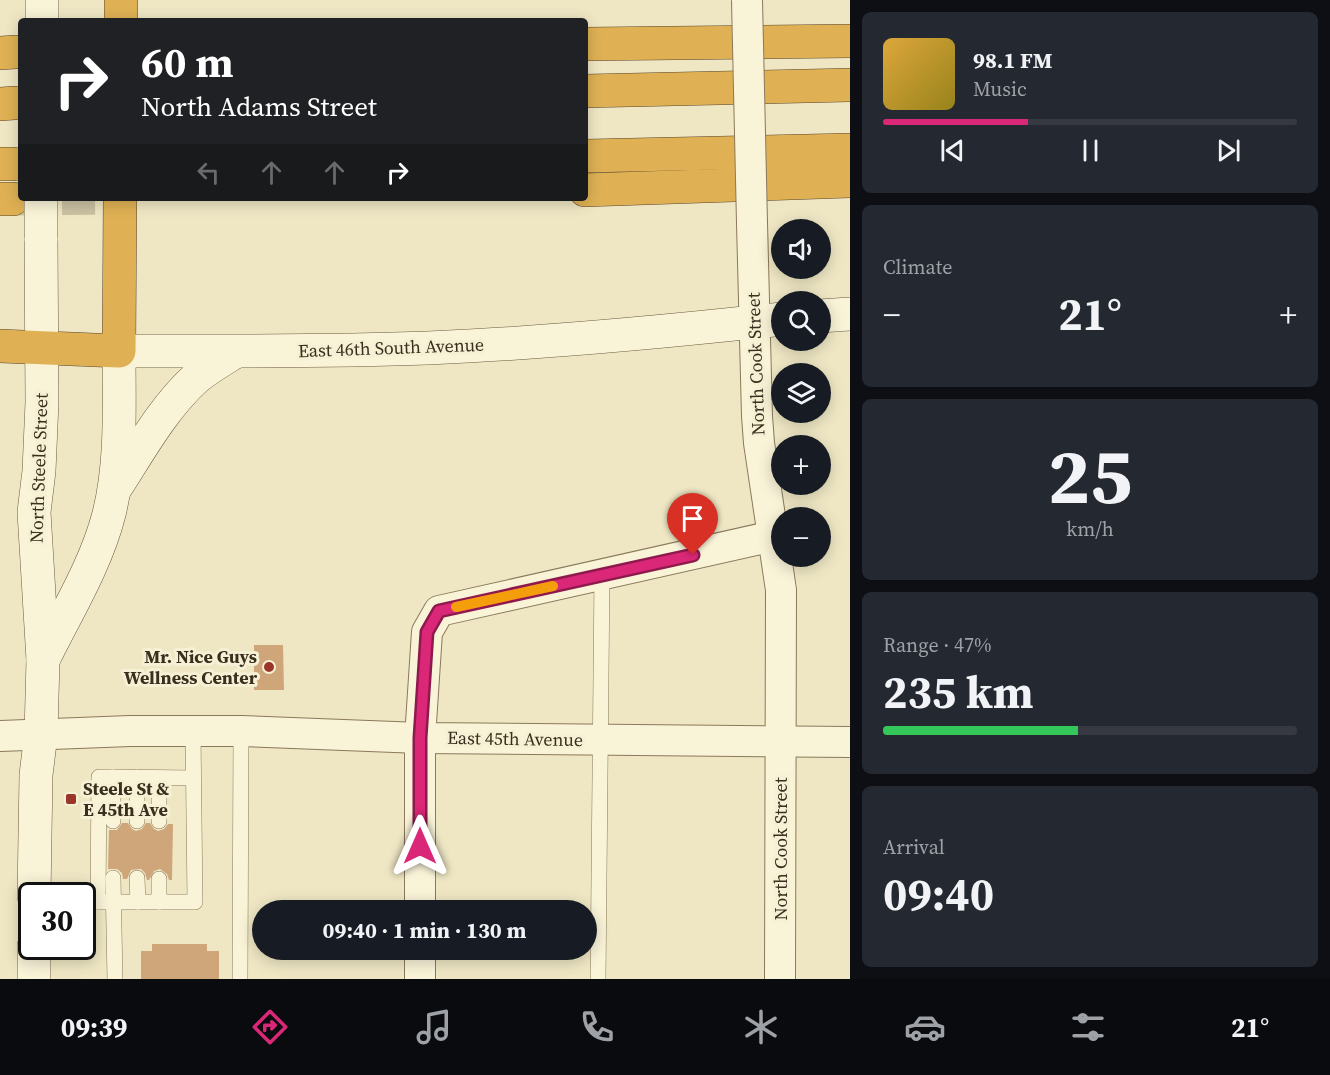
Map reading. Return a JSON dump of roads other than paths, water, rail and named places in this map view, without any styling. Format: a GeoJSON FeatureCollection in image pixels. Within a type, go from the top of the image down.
{"type":"FeatureCollection","features":[{"type":"Feature","properties":{"kind":"highway"},"geometry":{"type":"LineString","coordinates":[[121,18],[122,0]]}},
{"type":"Feature","properties":{"kind":"highway"},"geometry":{"type":"LineString","coordinates":[[588,44],[850,41]]}},
{"type":"Feature","properties":{"kind":"highway"},"geometry":{"type":"LineString","coordinates":[[588,91],[850,85]]}},
{"type":"Feature","properties":{"kind":"highway"},"geometry":{"type":"LineString","coordinates":[[588,156],[850,150]]}},
{"type":"Feature","properties":{"kind":"highway"},"geometry":{"type":"LineString","coordinates":[[588,190],[850,181]]}},
{"type":"Feature","properties":{"kind":"highway"},"geometry":{"type":"LineString","coordinates":[[119,351],[120,201]]}},
{"type":"Feature","properties":{"kind":"highway","name":"East 46th South Avenue"},"geometry":{"type":"LineString","coordinates":[[0,346],[119,351]]}},
{"type":"Feature","properties":{"kind":"main road","name":"North Steele Street"},"geometry":{"type":"LineString","coordinates":[[20,201],[41,238],[41,435],[34,512],[43,660],[41,734],[36,775],[34,882]]}},
{"type":"Feature","properties":{"kind":"main road"},"geometry":{"type":"LineString","coordinates":[[831,315],[850,314]]}},
{"type":"Feature","properties":{"kind":"main road","name":"East 46th South Avenue"},"geometry":{"type":"LineString","coordinates":[[119,351],[352,350],[519,343],[768,321]]}},
{"type":"Feature","properties":{"kind":"main road","name":"North Steele Street"},"geometry":{"type":"LineString","coordinates":[[43,660],[92,561],[108,517],[114,491],[118,449],[119,351]]}},
{"type":"Feature","properties":{"kind":"main road"},"geometry":{"type":"LineString","coordinates":[[114,491],[172,405],[197,378],[235,352]]}},
{"type":"Feature","properties":{"kind":"main road"},"geometry":{"type":"LineString","coordinates":[[34,960],[34,979]]}},
{"type":"Feature","properties":{"kind":"street","name":"North Cook Street"},"geometry":{"type":"LineString","coordinates":[[747,0],[752,223],[768,321],[757,425],[771,522]]}},
{"type":"Feature","properties":{"kind":"street"},"geometry":{"type":"LineString","coordinates":[[420,900],[420,738],[427,632],[439,611],[771,536]]}},
{"type":"Feature","properties":{"kind":"street","name":"North Cook Street"},"geometry":{"type":"LineString","coordinates":[[778,567],[781,590],[782,742],[780,979]]}},
{"type":"Feature","properties":{"kind":"street","name":"East 45th Avenue"},"geometry":{"type":"LineString","coordinates":[[0,736],[130,731],[241,731],[420,738],[850,742]]}},
{"type":"Feature","properties":{"kind":"street"},"geometry":{"type":"LineString","coordinates":[[420,960],[420,979]]}},
{"type":"Feature","properties":{"kind":"lane"},"geometry":{"type":"LineString","coordinates":[[598,979],[602,575]]}},
{"type":"Feature","properties":{"kind":"lane"},"geometry":{"type":"LineString","coordinates":[[96,898],[106,902],[195,902],[193,731]]}},
{"type":"Feature","properties":{"kind":"lane"},"geometry":{"type":"LineString","coordinates":[[240,979],[241,731]]}},
{"type":"Feature","properties":{"kind":"lane"},"geometry":{"type":"LineString","coordinates":[[115,979],[106,902],[99,777],[193,778]]}},
{"type":"Feature","properties":{"kind":"lane"},"geometry":{"type":"LineString","coordinates":[[113,777],[113,821]]}},
{"type":"Feature","properties":{"kind":"lane"},"geometry":{"type":"LineString","coordinates":[[137,777],[137,821]]}},
{"type":"Feature","properties":{"kind":"lane"},"geometry":{"type":"LineString","coordinates":[[159,778],[159,821]]}},
{"type":"Feature","properties":{"kind":"lane"},"geometry":{"type":"LineString","coordinates":[[106,902],[113,878]]}},
{"type":"Feature","properties":{"kind":"lane"},"geometry":{"type":"LineString","coordinates":[[137,878],[138,902]]}},
{"type":"Feature","properties":{"kind":"lane"},"geometry":{"type":"LineString","coordinates":[[159,879],[159,902]]}},
{"type":"Feature","properties":{"kind":"tunnel"},"geometry":{"type":"LineString","coordinates":[[13,199],[18,199]]}},
{"type":"Feature","properties":{"kind":"place","name":"Mr. Nice Guys Wellness Center"},"geometry":{"type":"Point","coordinates":[269,667]}},
{"type":"Feature","properties":{"kind":"place","name":"Steele St & E 45th Ave"},"geometry":{"type":"Point","coordinates":[71,799]}}]}
